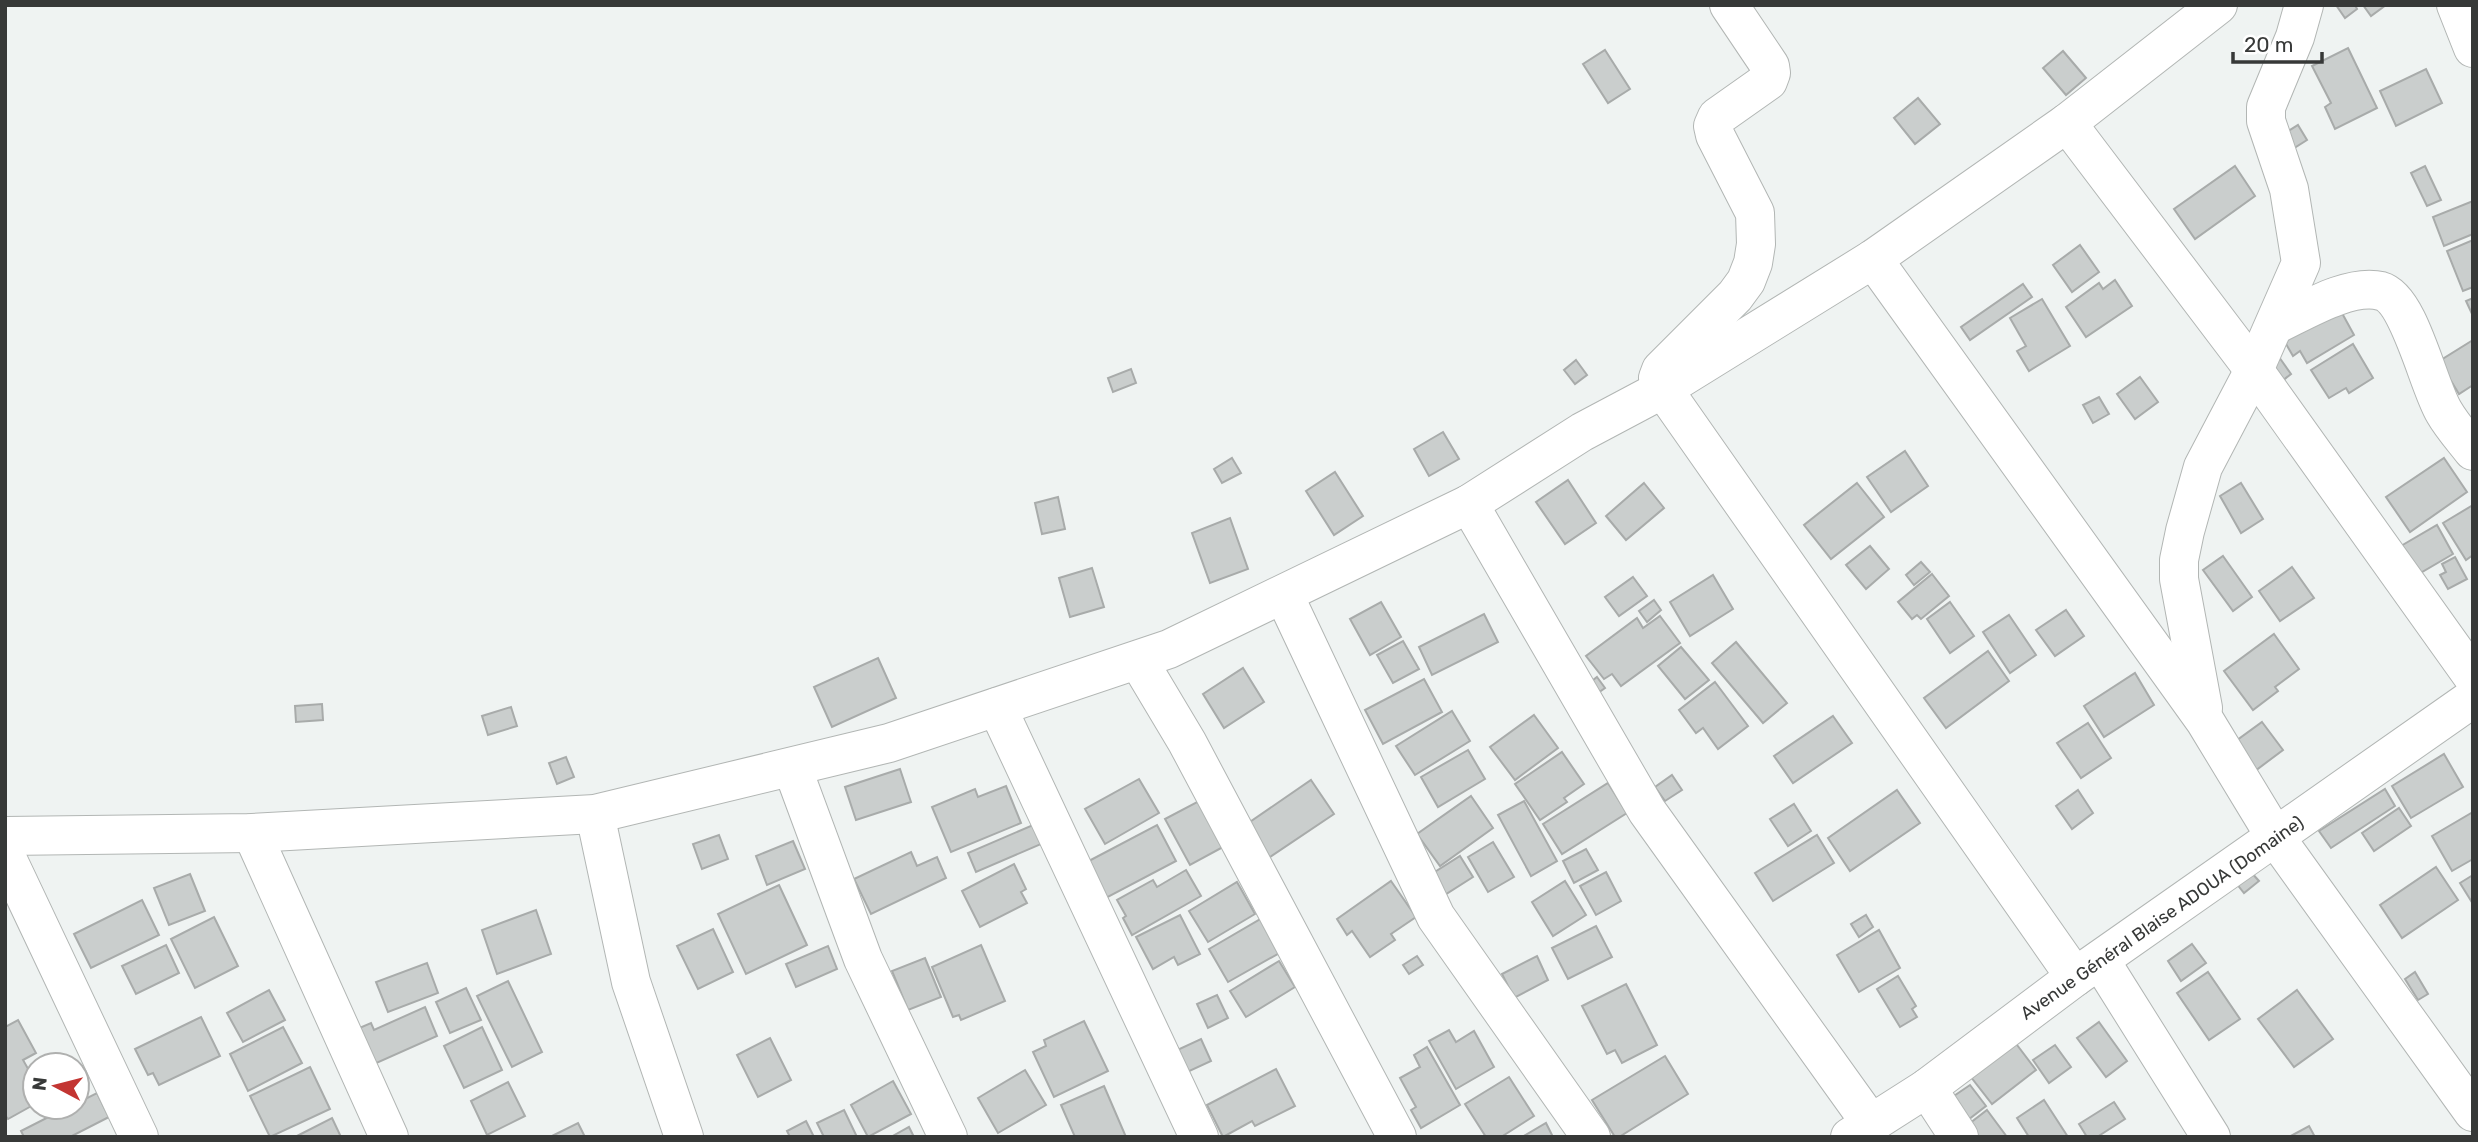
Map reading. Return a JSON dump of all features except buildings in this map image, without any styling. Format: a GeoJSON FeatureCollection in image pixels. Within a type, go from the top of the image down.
{"type":"FeatureCollection","features":[{"type":"Feature","properties":{"kind":"street"},"geometry":{"type":"LineString","coordinates":[[1729,5],[1770,66],[1771,73],[1768,81],[1717,117],[1713,126],[1715,135],[1755,213],[1756,244],[1753,263],[1746,281],[1735,296],[1661,370],[1658,378],[1663,389],[2211,1137]]}},
{"type":"Feature","properties":{"kind":"street"},"geometry":{"type":"LineString","coordinates":[[5,836],[252,833],[595,814],[889,743],[1169,649],[1469,504],[1582,432],[1663,389],[1873,258],[2067,123],[2218,5]]}},
{"type":"Feature","properties":{"kind":"street"},"geometry":{"type":"LineString","coordinates":[[2205,721],[2179,579],[2179,559],[2203,467],[2254,370],[2301,263],[2289,189],[2266,121],[2266,107],[2295,37],[2304,5]]}},
{"type":"Feature","properties":{"kind":"street"},"geometry":{"type":"LineString","coordinates":[[2456,5],[2473,48]]}},
{"type":"Feature","properties":{"kind":"street"},"geometry":{"type":"LineString","coordinates":[[2067,123],[2254,370],[2473,677]]}},
{"type":"Feature","properties":{"kind":"street"},"geometry":{"type":"LineString","coordinates":[[1873,258],[2205,721],[2276,838],[2473,1112]]}},
{"type":"Feature","properties":{"kind":"street"},"geometry":{"type":"LineString","coordinates":[[2275,325],[2335,297],[2363,290],[2380,291],[2392,296],[2404,313],[2443,411],[2473,451]]}},
{"type":"Feature","properties":{"kind":"street"},"geometry":{"type":"LineString","coordinates":[[1469,504],[1647,811],[1861,1131]]}},
{"type":"Feature","properties":{"kind":"street"},"geometry":{"type":"LineString","coordinates":[[1284,595],[1436,918],[1591,1137]]}},
{"type":"Feature","properties":{"kind":"street"},"geometry":{"type":"LineString","coordinates":[[1138,660],[1187,742],[1397,1137]]}},
{"type":"Feature","properties":{"kind":"street","name":"Avenue Général Blaise ADOUA (Domaine)"},"geometry":{"type":"LineString","coordinates":[[1861,1131],[1927,1088],[2088,968],[2473,698]]}},
{"type":"Feature","properties":{"kind":"street"},"geometry":{"type":"LineString","coordinates":[[997,707],[1199,1137]]}},
{"type":"Feature","properties":{"kind":"street"},"geometry":{"type":"LineString","coordinates":[[792,766],[863,959],[947,1137]]}},
{"type":"Feature","properties":{"kind":"street"},"geometry":{"type":"LineString","coordinates":[[595,814],[631,982],[684,1137]]}},
{"type":"Feature","properties":{"kind":"street"},"geometry":{"type":"LineString","coordinates":[[252,833],[389,1137]]}},
{"type":"Feature","properties":{"kind":"street"},"geometry":{"type":"LineString","coordinates":[[5,854],[139,1137]]}},
{"type":"Feature","properties":{"kind":"street"},"geometry":{"type":"LineString","coordinates":[[1927,1088],[1959,1137]]}}]}
